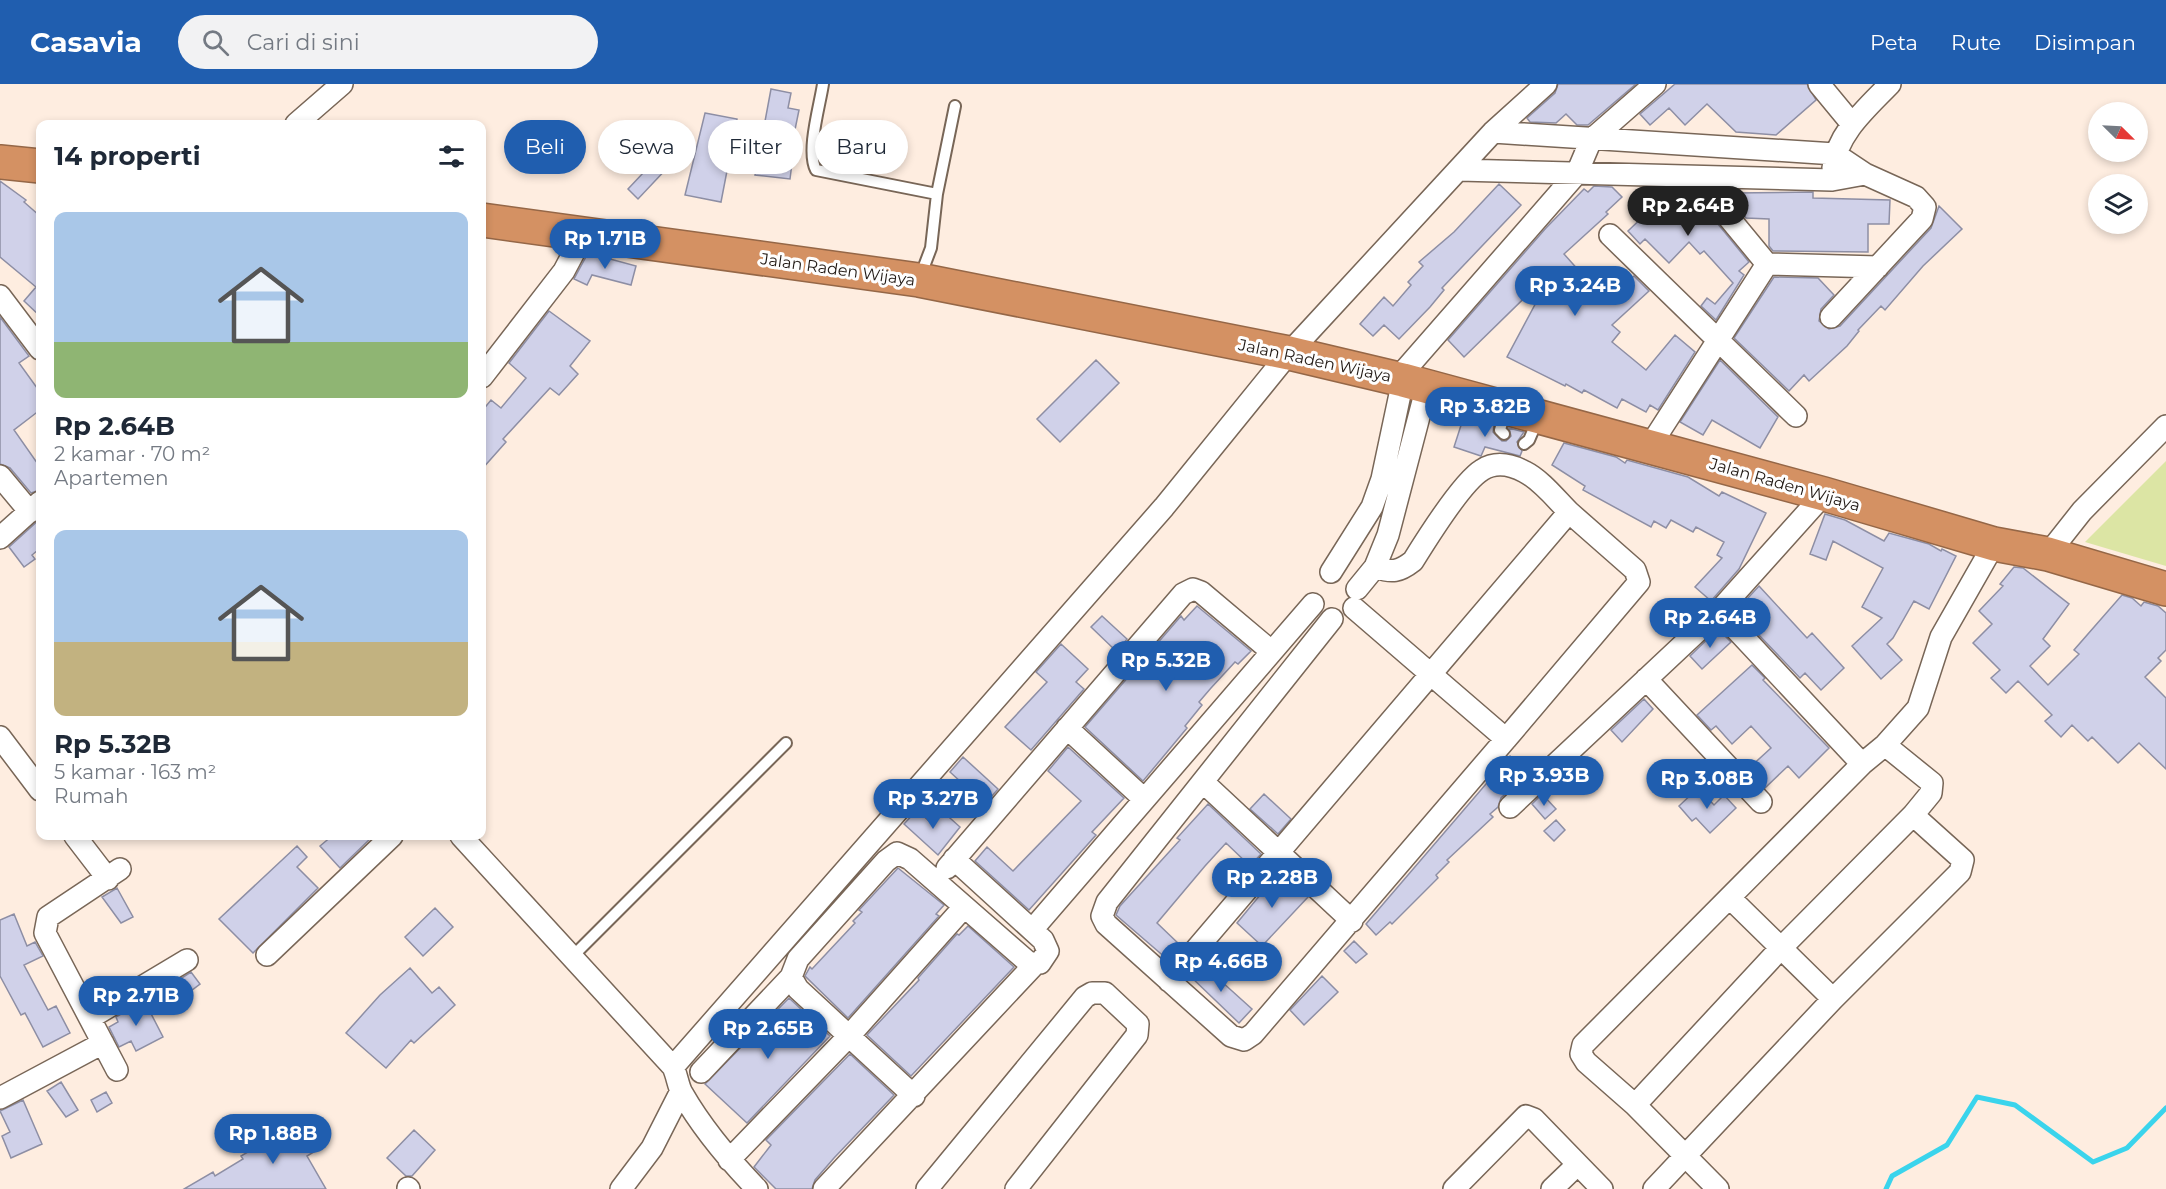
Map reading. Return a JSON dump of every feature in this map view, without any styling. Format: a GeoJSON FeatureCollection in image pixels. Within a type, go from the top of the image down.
{"type":"FeatureCollection","features":[{"type":"Feature","properties":{"kind":"highway"},"geometry":{"type":"LineString","coordinates":[[0,162],[36,166]]}},
{"type":"Feature","properties":{"kind":"highway","name":"Jalan Raden Wijaya"},"geometry":{"type":"LineString","coordinates":[[486,221],[919,280],[1289,353],[1409,381],[1532,430],[1650,446],[1994,544],[2048,554],[2164,586]]}},
{"type":"Feature","properties":{"kind":"street"},"geometry":{"type":"LineString","coordinates":[[301,120],[342,84]]}},
{"type":"Feature","properties":{"kind":"street"},"geometry":{"type":"LineString","coordinates":[[673,1067],[1164,507],[1289,353],[1493,132],[1545,84]]}},
{"type":"Feature","properties":{"kind":"street"},"geometry":{"type":"LineString","coordinates":[[1391,482],[1330,572],[1314,584],[1313,604],[1320,614],[1332,619],[1345,617],[1375,567],[1388,535],[1391,482],[1409,381],[1577,173],[1591,140],[1655,84]]}},
{"type":"Feature","properties":{"kind":"street"},"geometry":{"type":"LineString","coordinates":[[1819,84],[1852,124]]}},
{"type":"Feature","properties":{"kind":"street"},"geometry":{"type":"LineString","coordinates":[[1832,180],[1834,154],[1852,124],[1890,84]]}},
{"type":"Feature","properties":{"kind":"street"},"geometry":{"type":"LineString","coordinates":[[1493,132],[1834,154],[1865,174],[1916,197],[1925,207],[1922,219],[1831,317]]}},
{"type":"Feature","properties":{"kind":"street"},"geometry":{"type":"LineString","coordinates":[[1459,170],[1832,180],[1865,174]]}},
{"type":"Feature","properties":{"kind":"street"},"geometry":{"type":"LineString","coordinates":[[1696,178],[1767,264],[1878,267]]}},
{"type":"Feature","properties":{"kind":"street"},"geometry":{"type":"LineString","coordinates":[[486,372],[564,271],[583,235]]}},
{"type":"Feature","properties":{"kind":"street"},"geometry":{"type":"LineString","coordinates":[[1610,235],[1796,416]]}},
{"type":"Feature","properties":{"kind":"street"},"geometry":{"type":"LineString","coordinates":[[1650,446],[1767,264]]}},
{"type":"Feature","properties":{"kind":"street"},"geometry":{"type":"LineString","coordinates":[[0,296],[36,344]]}},
{"type":"Feature","properties":{"kind":"street"},"geometry":{"type":"LineString","coordinates":[[2048,554],[2082,511],[2166,426]]}},
{"type":"Feature","properties":{"kind":"street"},"geometry":{"type":"LineString","coordinates":[[1332,619],[1107,902],[1102,916],[1106,924],[1231,1036],[1244,1040],[1253,1034],[1352,921],[1639,582],[1635,570],[1528,473],[1507,464],[1493,465],[1481,470],[1468,483],[1413,561],[1402,570],[1390,573],[1375,567]]}},
{"type":"Feature","properties":{"kind":"street"},"geometry":{"type":"LineString","coordinates":[[0,476],[35,507],[0,538]]}},
{"type":"Feature","properties":{"kind":"street"},"geometry":{"type":"LineString","coordinates":[[1510,807],[1719,611],[1824,494]]}},
{"type":"Feature","properties":{"kind":"street"},"geometry":{"type":"LineString","coordinates":[[1169,981],[1569,512]]}},
{"type":"Feature","properties":{"kind":"street"},"geometry":{"type":"LineString","coordinates":[[1718,1189],[1687,1155],[1586,1062],[1581,1054],[1583,1045],[1862,764],[1885,746],[1918,708],[1941,637],[1994,544]]}},
{"type":"Feature","properties":{"kind":"street"},"geometry":{"type":"LineString","coordinates":[[1330,572],[1347,575],[1356,599],[1429,674],[1506,739]]}},
{"type":"Feature","properties":{"kind":"street"},"geometry":{"type":"LineString","coordinates":[[936,882],[1183,594],[1193,589],[1202,592],[1271,651]]}},
{"type":"Feature","properties":{"kind":"street"},"geometry":{"type":"LineString","coordinates":[[1032,930],[1313,604]]}},
{"type":"Feature","properties":{"kind":"street"},"geometry":{"type":"LineString","coordinates":[[1719,611],[1862,764]]}},
{"type":"Feature","properties":{"kind":"street"},"geometry":{"type":"LineString","coordinates":[[1646,679],[1761,802]]}},
{"type":"Feature","properties":{"kind":"street"},"geometry":{"type":"LineString","coordinates":[[1067,728],[1144,799]]}},
{"type":"Feature","properties":{"kind":"street"},"geometry":{"type":"LineString","coordinates":[[0,737],[36,785]]}},
{"type":"Feature","properties":{"kind":"street"},"geometry":{"type":"LineString","coordinates":[[1635,1105],[1780,949],[1913,815],[1931,793],[1932,783],[1885,746]]}},
{"type":"Feature","properties":{"kind":"street"},"geometry":{"type":"LineString","coordinates":[[1203,782],[1352,921]]}},
{"type":"Feature","properties":{"kind":"street"},"geometry":{"type":"LineString","coordinates":[[1654,1189],[1833,999],[1960,872],[1963,860],[1913,815]]}},
{"type":"Feature","properties":{"kind":"street"},"geometry":{"type":"LineString","coordinates":[[79,840],[114,874],[48,917],[45,925],[49,942],[117,1070]]}},
{"type":"Feature","properties":{"kind":"street"},"geometry":{"type":"LineString","coordinates":[[267,955],[388,840]]}},
{"type":"Feature","properties":{"kind":"street"},"geometry":{"type":"LineString","coordinates":[[465,840],[673,1067],[681,1091],[729,1160],[757,1189]]}},
{"type":"Feature","properties":{"kind":"street"},"geometry":{"type":"LineString","coordinates":[[701,1072],[791,977],[798,959],[886,861],[897,854],[910,859],[1034,965]]}},
{"type":"Feature","properties":{"kind":"street"},"geometry":{"type":"LineString","coordinates":[[824,1189],[914,1096],[1034,965],[1046,958],[1048,951],[1043,940],[954,859]]}},
{"type":"Feature","properties":{"kind":"street"},"geometry":{"type":"LineString","coordinates":[[1731,898],[1833,999]]}},
{"type":"Feature","properties":{"kind":"street"},"geometry":{"type":"LineString","coordinates":[[729,1160],[849,1036],[964,907]]}},
{"type":"Feature","properties":{"kind":"street"},"geometry":{"type":"LineString","coordinates":[[90,1018],[187,960]]}},
{"type":"Feature","properties":{"kind":"street"},"geometry":{"type":"LineString","coordinates":[[791,977],[798,989],[914,1096]]}},
{"type":"Feature","properties":{"kind":"street"},"geometry":{"type":"LineString","coordinates":[[927,1189],[1085,997],[1092,993],[1105,993],[1138,1024],[1137,1035],[1016,1189]]}},
{"type":"Feature","properties":{"kind":"street"},"geometry":{"type":"LineString","coordinates":[[0,1098],[103,1043]]}},
{"type":"Feature","properties":{"kind":"street"},"geometry":{"type":"LineString","coordinates":[[621,1189],[652,1148],[681,1091]]}},
{"type":"Feature","properties":{"kind":"street"},"geometry":{"type":"LineString","coordinates":[[1454,1189],[1526,1116],[1534,1119],[1602,1189]]}},
{"type":"Feature","properties":{"kind":"street"},"geometry":{"type":"LineString","coordinates":[[1552,1189],[1577,1165]]}},
{"type":"Feature","properties":{"kind":"lane"},"geometry":{"type":"LineString","coordinates":[[824,84],[813,144],[812,159],[816,170],[937,194]]}},
{"type":"Feature","properties":{"kind":"lane"},"geometry":{"type":"LineString","coordinates":[[919,280],[931,248],[937,194],[955,106]]}},
{"type":"Feature","properties":{"kind":"lane"},"geometry":{"type":"LineString","coordinates":[[572,957],[786,743]]}},
{"type":"Feature","properties":{"kind":"green space"},"geometry":{"type":"Polygon","coordinates":[[[2166,461],[2166,566],[2085,542],[2166,461]]]}},
{"type":"Feature","properties":{"kind":"building"},"geometry":{"type":"Polygon","coordinates":[[[1558,84],[1636,84],[1588,125],[1577,125],[1566,114],[1556,123],[1530,122],[1527,118],[1555,93],[1558,84]]]}},
{"type":"Feature","properties":{"kind":"building"},"geometry":{"type":"Polygon","coordinates":[[[1675,84],[1807,84],[1816,100],[1776,135],[1736,132],[1707,104],[1685,125],[1669,108],[1650,125],[1640,114],[1675,84]]]}},
{"type":"Feature","properties":{"kind":"building"},"geometry":{"type":"Polygon","coordinates":[[[771,89],[791,93],[788,108],[799,110],[797,120],[765,120],[771,89]]]}},
{"type":"Feature","properties":{"kind":"building"},"geometry":{"type":"Polygon","coordinates":[[[705,113],[737,119],[708,120],[708,174],[726,174],[721,202],[685,195],[690,174],[696,174],[696,150],[705,113]]]}},
{"type":"Feature","properties":{"kind":"building"},"geometry":{"type":"Polygon","coordinates":[[[642,174],[662,174],[638,199],[628,189],[642,174]]]}},
{"type":"Feature","properties":{"kind":"building"},"geometry":{"type":"Polygon","coordinates":[[[755,174],[791,174],[790,179],[755,174]]]}},
{"type":"Feature","properties":{"kind":"building"},"geometry":{"type":"Polygon","coordinates":[[[0,181],[26,200],[24,202],[36,212],[36,287],[0,257],[0,181]]]}},
{"type":"Feature","properties":{"kind":"building"},"geometry":{"type":"Polygon","coordinates":[[[1499,184],[1521,205],[1442,288],[1444,290],[1430,307],[1399,339],[1384,325],[1373,336],[1360,324],[1384,297],[1393,306],[1411,285],[1408,282],[1423,266],[1419,262],[1454,232],[1499,184]]]}},
{"type":"Feature","properties":{"kind":"building"},"geometry":{"type":"Polygon","coordinates":[[[1594,186],[1612,187],[1622,197],[1606,212],[1608,214],[1564,254],[1606,301],[1634,276],[1649,291],[1612,325],[1620,332],[1612,342],[1646,370],[1675,335],[1695,352],[1658,410],[1650,405],[1646,412],[1622,399],[1617,408],[1584,390],[1582,393],[1566,384],[1565,386],[1507,357],[1554,269],[1464,357],[1448,340],[1546,228],[1584,189],[1588,192],[1594,186]]]}},
{"type":"Feature","properties":{"kind":"building"},"geometry":{"type":"Polygon","coordinates":[[[1643,188],[1659,188],[1667,197],[1676,189],[1680,189],[1710,221],[1713,218],[1749,262],[1739,271],[1744,275],[1716,320],[1701,306],[1707,298],[1715,304],[1733,283],[1704,251],[1700,254],[1689,242],[1669,263],[1645,239],[1640,244],[1628,231],[1651,209],[1637,193],[1643,188]]]}},
{"type":"Feature","properties":{"kind":"building"},"geometry":{"type":"Polygon","coordinates":[[[1813,192],[1813,198],[1890,200],[1889,224],[1868,224],[1868,252],[1773,251],[1769,246],[1769,219],[1746,218],[1734,204],[1734,193],[1813,192]]]}},
{"type":"Feature","properties":{"kind":"building"},"geometry":{"type":"Polygon","coordinates":[[[1939,206],[1962,229],[1923,266],[1885,310],[1881,306],[1858,330],[1847,346],[1809,381],[1804,375],[1789,391],[1734,338],[1774,277],[1818,278],[1834,295],[1821,309],[1819,321],[1829,329],[1840,326],[1931,228],[1939,206]]]}},
{"type":"Feature","properties":{"kind":"building"},"geometry":{"type":"Polygon","coordinates":[[[588,253],[636,266],[631,285],[592,275],[587,285],[574,279],[588,253]]]}},
{"type":"Feature","properties":{"kind":"building"},"geometry":{"type":"Polygon","coordinates":[[[36,287],[36,312],[24,301],[36,287]]]}},
{"type":"Feature","properties":{"kind":"building"},"geometry":{"type":"Polygon","coordinates":[[[549,311],[590,341],[570,366],[578,374],[559,395],[550,388],[503,439],[506,442],[486,464],[486,406],[491,400],[501,408],[526,378],[509,363],[549,311]]]}},
{"type":"Feature","properties":{"kind":"building"},"geometry":{"type":"Polygon","coordinates":[[[0,317],[29,356],[19,363],[36,386],[36,413],[14,430],[36,461],[36,491],[31,493],[10,468],[0,464],[0,317]]]}},
{"type":"Feature","properties":{"kind":"building"},"geometry":{"type":"Polygon","coordinates":[[[1096,360],[1119,383],[1060,442],[1037,419],[1096,360]]]}},
{"type":"Feature","properties":{"kind":"building"},"geometry":{"type":"Polygon","coordinates":[[[1720,360],[1778,417],[1760,448],[1712,420],[1703,435],[1680,422],[1720,360]]]}},
{"type":"Feature","properties":{"kind":"building"},"geometry":{"type":"Polygon","coordinates":[[[1464,416],[1494,424],[1493,432],[1502,441],[1506,441],[1511,436],[1509,428],[1524,432],[1517,442],[1522,451],[1520,456],[1485,447],[1481,456],[1454,447],[1464,416]]]}},
{"type":"Feature","properties":{"kind":"building"},"geometry":{"type":"Polygon","coordinates":[[[1564,443],[1616,457],[1625,463],[1627,460],[1688,477],[1719,496],[1722,492],[1766,513],[1739,569],[1711,601],[1695,587],[1722,558],[1717,555],[1724,542],[1696,527],[1693,532],[1671,520],[1666,528],[1654,521],[1651,527],[1583,490],[1585,486],[1552,465],[1564,443]]]}},
{"type":"Feature","properties":{"kind":"building"},"geometry":{"type":"Polygon","coordinates":[[[1825,514],[1845,520],[1884,541],[1889,533],[1929,544],[1956,556],[1929,609],[1914,601],[1893,638],[1887,644],[1902,660],[1881,679],[1852,646],[1882,618],[1862,607],[1883,568],[1833,541],[1826,560],[1810,554],[1825,514]]]}},
{"type":"Feature","properties":{"kind":"building"},"geometry":{"type":"Polygon","coordinates":[[[36,523],[36,552],[32,555],[35,559],[24,567],[9,547],[36,523]]]}},
{"type":"Feature","properties":{"kind":"building"},"geometry":{"type":"Polygon","coordinates":[[[2014,567],[2023,568],[2069,604],[2043,639],[2050,646],[2030,666],[2048,685],[2079,654],[2074,650],[2122,595],[2132,598],[2141,606],[2144,602],[2158,606],[2166,613],[2166,650],[2158,658],[2161,661],[2145,677],[2166,698],[2166,769],[2139,743],[2118,763],[2092,737],[2088,741],[2072,725],[2061,737],[2045,721],[2052,715],[2018,681],[2006,693],[1991,678],[2000,670],[1973,643],[1992,624],[1979,611],[2003,586],[2000,584],[2014,567]]]}},
{"type":"Feature","properties":{"kind":"building"},"geometry":{"type":"Polygon","coordinates":[[[1759,586],[1807,638],[1812,633],[1844,668],[1821,690],[1805,673],[1800,678],[1736,611],[1759,586]]]}},
{"type":"Feature","properties":{"kind":"building"},"geometry":{"type":"Polygon","coordinates":[[[1197,606],[1251,651],[1238,664],[1235,662],[1199,702],[1202,705],[1185,726],[1187,728],[1143,781],[1085,727],[1181,616],[1184,620],[1197,606]]]}},
{"type":"Feature","properties":{"kind":"building"},"geometry":{"type":"Polygon","coordinates":[[[1102,616],[1127,639],[1117,652],[1091,627],[1102,616]]]}},
{"type":"Feature","properties":{"kind":"building"},"geometry":{"type":"Polygon","coordinates":[[[1718,629],[1731,642],[1702,669],[1690,656],[1718,629]]]}},
{"type":"Feature","properties":{"kind":"building"},"geometry":{"type":"Polygon","coordinates":[[[1061,644],[1088,669],[1076,682],[1084,689],[1031,750],[1005,727],[1047,682],[1036,672],[1061,644]]]}},
{"type":"Feature","properties":{"kind":"building"},"geometry":{"type":"Polygon","coordinates":[[[1752,665],[1765,678],[1763,680],[1829,748],[1799,778],[1788,766],[1765,788],[1748,769],[1771,748],[1751,726],[1732,744],[1716,726],[1711,730],[1697,715],[1752,665]]]}},
{"type":"Feature","properties":{"kind":"building"},"geometry":{"type":"Polygon","coordinates":[[[1644,699],[1653,709],[1622,742],[1611,730],[1644,699]]]}},
{"type":"Feature","properties":{"kind":"building"},"geometry":{"type":"Polygon","coordinates":[[[1068,747],[1124,798],[1092,832],[1096,835],[1029,910],[975,861],[987,847],[1013,871],[1081,801],[1048,771],[1068,747]]]}},
{"type":"Feature","properties":{"kind":"building"},"geometry":{"type":"Polygon","coordinates":[[[1510,756],[1527,774],[1501,798],[1498,807],[1490,814],[1493,817],[1447,860],[1449,862],[1436,875],[1438,878],[1392,924],[1390,922],[1376,935],[1366,924],[1510,756]]]}},
{"type":"Feature","properties":{"kind":"building"},"geometry":{"type":"Polygon","coordinates":[[[963,757],[998,789],[985,804],[950,772],[963,757]]]}},
{"type":"Feature","properties":{"kind":"building"},"geometry":{"type":"Polygon","coordinates":[[[1698,788],[1714,805],[1724,795],[1736,808],[1710,833],[1696,818],[1692,821],[1679,806],[1698,788]]]}},
{"type":"Feature","properties":{"kind":"building"},"geometry":{"type":"Polygon","coordinates":[[[1264,794],[1291,819],[1278,834],[1250,809],[1264,794]]]}},
{"type":"Feature","properties":{"kind":"building"},"geometry":{"type":"Polygon","coordinates":[[[1542,794],[1556,809],[1545,819],[1532,804],[1542,794]]]}},
{"type":"Feature","properties":{"kind":"building"},"geometry":{"type":"Polygon","coordinates":[[[1208,804],[1261,854],[1250,866],[1226,843],[1205,866],[1157,923],[1180,945],[1167,959],[1116,915],[1120,906],[1180,840],[1177,838],[1208,804]]]}},
{"type":"Feature","properties":{"kind":"building"},"geometry":{"type":"Polygon","coordinates":[[[917,810],[930,822],[941,810],[960,827],[938,855],[904,824],[917,810]]]}},
{"type":"Feature","properties":{"kind":"building"},"geometry":{"type":"Polygon","coordinates":[[[1556,820],[1565,830],[1554,841],[1544,831],[1556,820]]]}},
{"type":"Feature","properties":{"kind":"building"},"geometry":{"type":"Polygon","coordinates":[[[327,840],[369,840],[340,868],[320,846],[327,840]]]}},
{"type":"Feature","properties":{"kind":"building"},"geometry":{"type":"Polygon","coordinates":[[[297,846],[307,857],[297,867],[318,888],[253,953],[219,919],[297,846]]]}},
{"type":"Feature","properties":{"kind":"building"},"geometry":{"type":"Polygon","coordinates":[[[898,868],[944,905],[936,914],[939,916],[848,1018],[805,976],[810,967],[812,969],[855,923],[853,921],[862,912],[859,910],[898,868]]]}},
{"type":"Feature","properties":{"kind":"building"},"geometry":{"type":"Polygon","coordinates":[[[1280,871],[1308,897],[1262,946],[1237,923],[1280,871]]]}},
{"type":"Feature","properties":{"kind":"building"},"geometry":{"type":"Polygon","coordinates":[[[117,888],[133,917],[121,923],[102,897],[117,888]]]}},
{"type":"Feature","properties":{"kind":"building"},"geometry":{"type":"Polygon","coordinates":[[[435,908],[453,927],[423,956],[405,937],[435,908]]]}},
{"type":"Feature","properties":{"kind":"building"},"geometry":{"type":"Polygon","coordinates":[[[14,914],[27,946],[35,942],[43,956],[24,965],[48,1010],[56,1006],[70,1033],[43,1047],[25,1013],[21,1015],[0,976],[0,920],[14,914]]]}},
{"type":"Feature","properties":{"kind":"building"},"geometry":{"type":"Polygon","coordinates":[[[968,926],[1014,967],[911,1076],[867,1035],[919,980],[918,978],[957,934],[959,935],[968,926]]]}},
{"type":"Feature","properties":{"kind":"building"},"geometry":{"type":"Polygon","coordinates":[[[1354,941],[1367,954],[1356,963],[1344,951],[1354,941]]]}},
{"type":"Feature","properties":{"kind":"building"},"geometry":{"type":"Polygon","coordinates":[[[1201,963],[1252,1009],[1239,1023],[1190,976],[1201,963]]]}},
{"type":"Feature","properties":{"kind":"building"},"geometry":{"type":"Polygon","coordinates":[[[410,968],[432,993],[439,987],[455,1005],[414,1043],[411,1040],[386,1068],[346,1033],[380,995],[410,968]]]}},
{"type":"Feature","properties":{"kind":"building"},"geometry":{"type":"Polygon","coordinates":[[[191,972],[200,984],[179,1000],[169,986],[191,972]]]}},
{"type":"Feature","properties":{"kind":"building"},"geometry":{"type":"Polygon","coordinates":[[[1322,976],[1338,992],[1304,1025],[1290,1010],[1322,976]]]}},
{"type":"Feature","properties":{"kind":"building"},"geometry":{"type":"Polygon","coordinates":[[[789,998],[830,1036],[747,1123],[705,1084],[789,998]]]}},
{"type":"Feature","properties":{"kind":"building"},"geometry":{"type":"Polygon","coordinates":[[[144,1000],[163,1037],[136,1051],[131,1041],[119,1047],[109,1027],[118,1022],[116,1017],[144,1000]]]}},
{"type":"Feature","properties":{"kind":"building"},"geometry":{"type":"Polygon","coordinates":[[[850,1054],[894,1095],[834,1158],[815,1180],[812,1189],[776,1189],[754,1167],[771,1145],[766,1140],[850,1054]]]}},
{"type":"Feature","properties":{"kind":"building"},"geometry":{"type":"Polygon","coordinates":[[[61,1082],[78,1110],[66,1117],[47,1091],[61,1082]]]}},
{"type":"Feature","properties":{"kind":"building"},"geometry":{"type":"Polygon","coordinates":[[[106,1092],[112,1103],[97,1112],[91,1100],[106,1092]]]}},
{"type":"Feature","properties":{"kind":"building"},"geometry":{"type":"Polygon","coordinates":[[[23,1100],[42,1144],[11,1158],[2,1136],[10,1132],[0,1111],[23,1100]]]}},
{"type":"Feature","properties":{"kind":"building"},"geometry":{"type":"Polygon","coordinates":[[[306,1118],[322,1147],[307,1156],[326,1189],[184,1189],[213,1172],[215,1176],[243,1159],[241,1156],[306,1118]]]}},
{"type":"Feature","properties":{"kind":"building"},"geometry":{"type":"Polygon","coordinates":[[[414,1130],[435,1150],[412,1176],[406,1176],[387,1158],[414,1130]]]}},
{"type":"Feature","properties":{"kind":"waterway"},"geometry":{"type":"LineString","coordinates":[[1886,1189],[1892,1176],[1947,1145],[1977,1097],[2015,1105],[2093,1162],[2127,1148],[2166,1108]]}}]}
